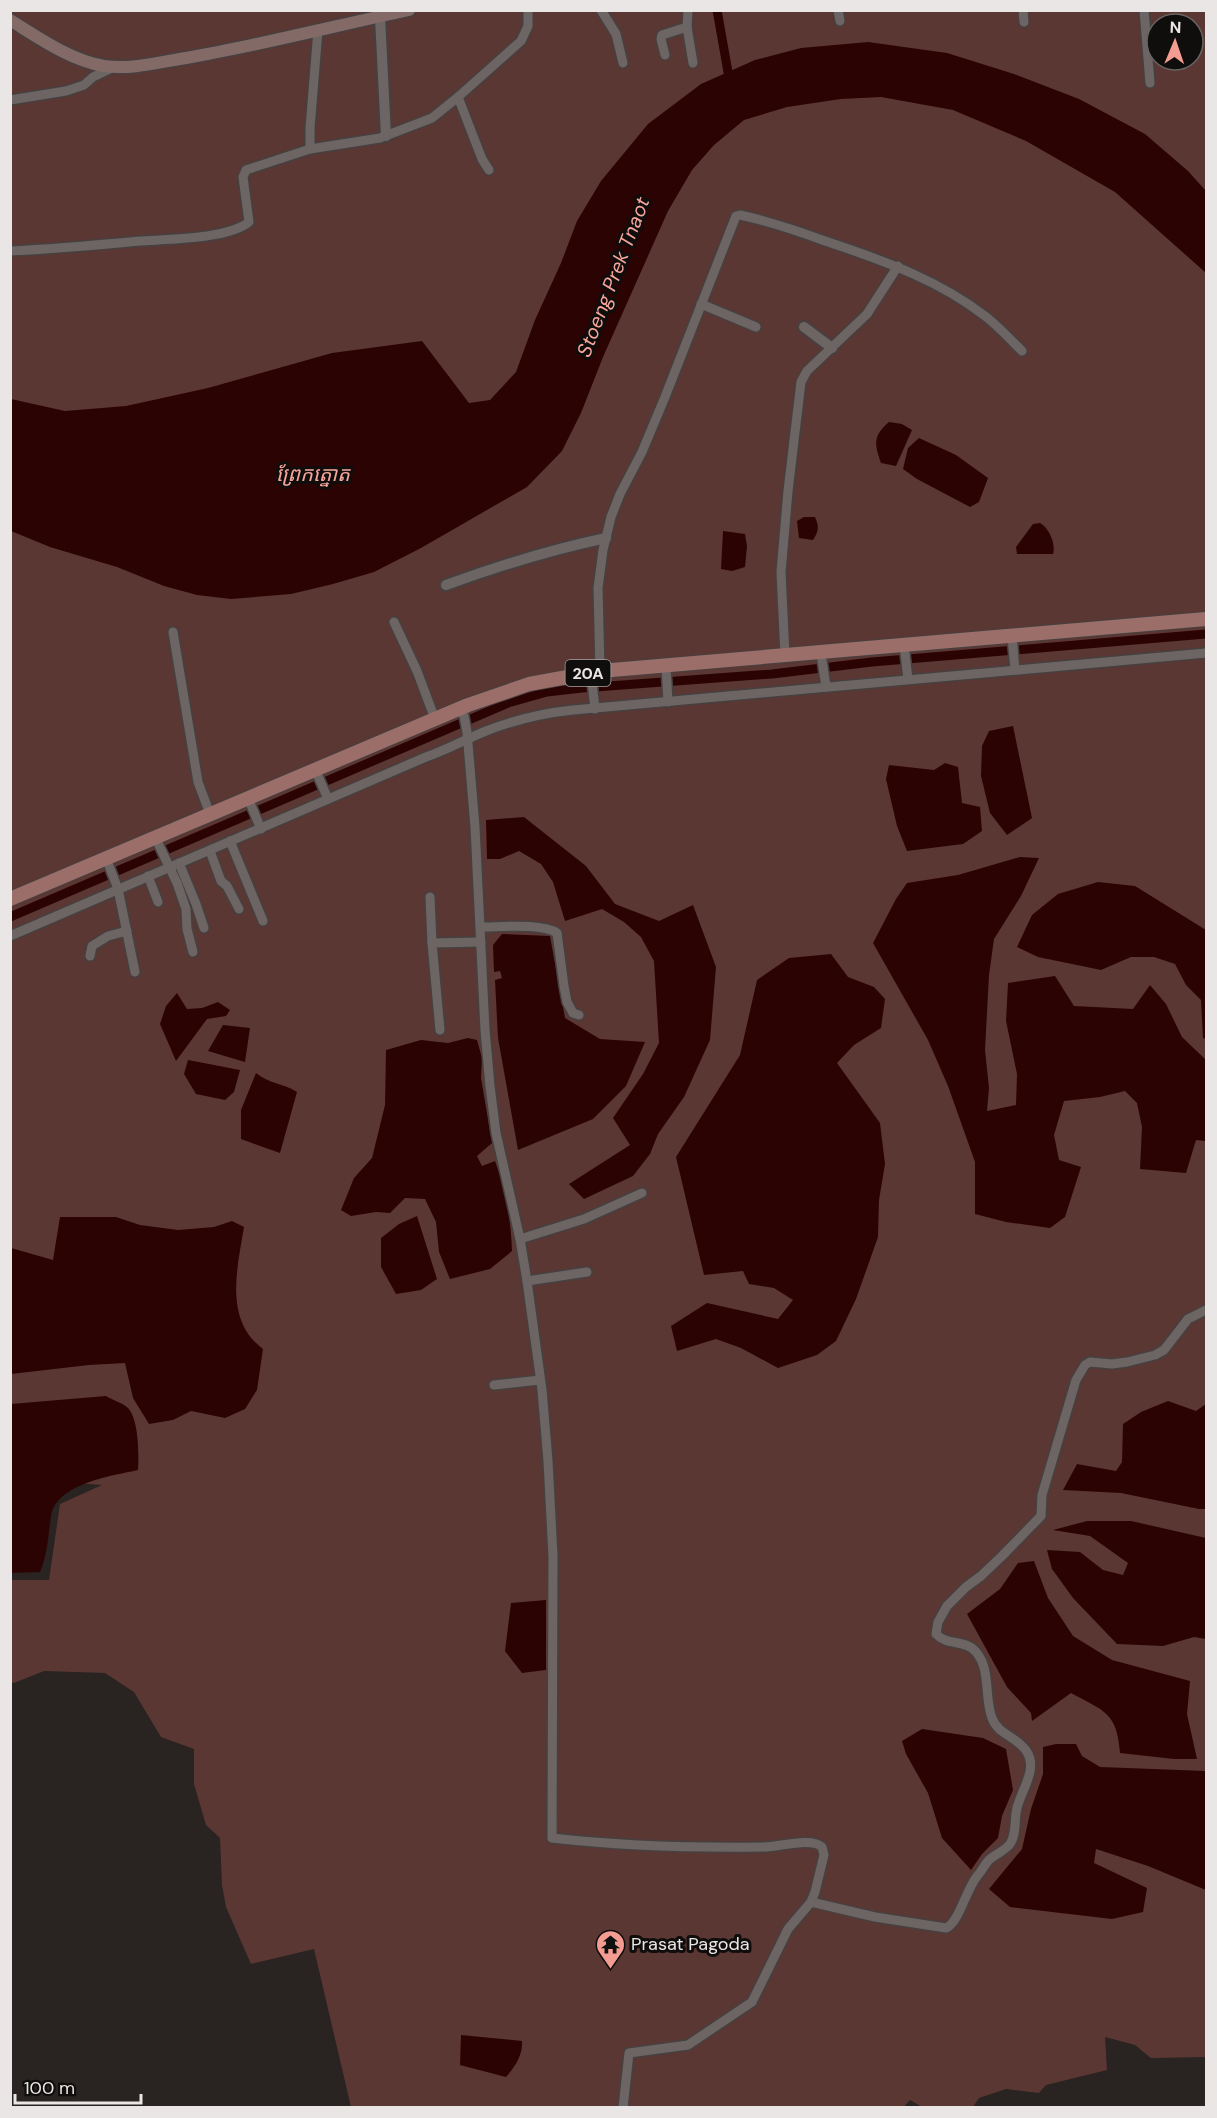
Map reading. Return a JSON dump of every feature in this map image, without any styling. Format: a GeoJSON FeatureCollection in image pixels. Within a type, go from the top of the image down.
{"type":"FeatureCollection","features":[{"type":"Feature","properties":{"kind":"main road"},"geometry":{"type":"LineString","coordinates":[[10,20],[45,42],[75,57],[115,66],[140,65],[192,57],[409,10]]}},
{"type":"Feature","properties":{"kind":"main road","name":"20A"},"geometry":{"type":"LineString","coordinates":[[10,899],[108,863],[158,842],[210,814],[250,803],[315,769],[435,719],[461,712],[529,684],[595,672],[666,671],[784,656],[905,651],[1012,636],[1206,619]]}},
{"type":"Feature","properties":{"kind":"street"},"geometry":{"type":"LineString","coordinates":[[10,251],[187,237],[226,232],[243,226],[249,222],[243,177],[246,170],[310,149],[386,135],[432,118],[458,98],[521,41],[528,26],[528,10]]}},
{"type":"Feature","properties":{"kind":"street"},"geometry":{"type":"LineString","coordinates":[[601,10],[616,34],[623,63]]}},
{"type":"Feature","properties":{"kind":"street"},"geometry":{"type":"LineString","coordinates":[[688,10],[687,27],[693,63]]}},
{"type":"Feature","properties":{"kind":"street"},"geometry":{"type":"LineString","coordinates":[[838,10],[840,21]]}},
{"type":"Feature","properties":{"kind":"street"},"geometry":{"type":"LineString","coordinates":[[1023,10],[1024,22]]}},
{"type":"Feature","properties":{"kind":"street"},"geometry":{"type":"LineString","coordinates":[[1144,10],[1150,83]]}},
{"type":"Feature","properties":{"kind":"street"},"geometry":{"type":"LineString","coordinates":[[380,16],[386,135]]}},
{"type":"Feature","properties":{"kind":"street"},"geometry":{"type":"LineString","coordinates":[[665,55],[662,35],[687,27]]}},
{"type":"Feature","properties":{"kind":"street"},"geometry":{"type":"LineString","coordinates":[[310,149],[318,30]]}},
{"type":"Feature","properties":{"kind":"street"},"geometry":{"type":"LineString","coordinates":[[10,100],[66,91],[84,85],[93,77],[115,66]]}},
{"type":"Feature","properties":{"kind":"street"},"geometry":{"type":"LineString","coordinates":[[458,98],[482,159],[489,170]]}},
{"type":"Feature","properties":{"kind":"street"},"geometry":{"type":"LineString","coordinates":[[595,709],[598,588],[606,538],[620,494],[646,444],[736,216],[740,215],[781,226],[898,266],[952,293],[987,317],[1022,351]]}},
{"type":"Feature","properties":{"kind":"street"},"geometry":{"type":"LineString","coordinates":[[784,656],[781,572],[798,390],[807,371],[867,314],[898,266]]}},
{"type":"Feature","properties":{"kind":"street"},"geometry":{"type":"LineString","coordinates":[[701,304],[756,327]]}},
{"type":"Feature","properties":{"kind":"street"},"geometry":{"type":"LineString","coordinates":[[804,327],[832,348]]}},
{"type":"Feature","properties":{"kind":"street"},"geometry":{"type":"LineString","coordinates":[[446,585],[519,559],[568,545],[606,538]]}},
{"type":"Feature","properties":{"kind":"street"},"geometry":{"type":"LineString","coordinates":[[394,622],[417,671],[435,719]]}},
{"type":"Feature","properties":{"kind":"street"},"geometry":{"type":"LineString","coordinates":[[173,632],[198,782],[210,814]]}},
{"type":"Feature","properties":{"kind":"street"},"geometry":{"type":"LineString","coordinates":[[1012,636],[1015,670]]}},
{"type":"Feature","properties":{"kind":"street"},"geometry":{"type":"LineString","coordinates":[[905,651],[908,675]]}},
{"type":"Feature","properties":{"kind":"street"},"geometry":{"type":"LineString","coordinates":[[821,653],[826,687]]}},
{"type":"Feature","properties":{"kind":"street"},"geometry":{"type":"LineString","coordinates":[[10,936],[117,886],[210,851],[260,826],[328,799],[467,736],[530,717],[668,697],[826,687],[908,675],[1015,670],[1206,653]]}},
{"type":"Feature","properties":{"kind":"street"},"geometry":{"type":"LineString","coordinates":[[666,671],[668,697]]}},
{"type":"Feature","properties":{"kind":"street"},"geometry":{"type":"LineString","coordinates":[[461,712],[467,736],[481,927],[485,1030],[496,1133],[527,1281],[548,1461],[553,1556],[552,1838],[615,1844],[750,1847],[814,1842],[822,1847],[824,1855],[811,1902],[788,1929],[752,2002],[688,2045],[629,2053],[623,2108]]}},
{"type":"Feature","properties":{"kind":"street"},"geometry":{"type":"LineString","coordinates":[[315,769],[328,799]]}},
{"type":"Feature","properties":{"kind":"street"},"geometry":{"type":"LineString","coordinates":[[250,803],[260,826]]}},
{"type":"Feature","properties":{"kind":"street"},"geometry":{"type":"LineString","coordinates":[[230,841],[262,921]]}},
{"type":"Feature","properties":{"kind":"street"},"geometry":{"type":"LineString","coordinates":[[158,842],[196,904],[204,928]]}},
{"type":"Feature","properties":{"kind":"street"},"geometry":{"type":"LineString","coordinates":[[210,851],[221,881],[227,885],[239,909]]}},
{"type":"Feature","properties":{"kind":"street"},"geometry":{"type":"LineString","coordinates":[[108,863],[117,886],[135,972]]}},
{"type":"Feature","properties":{"kind":"street"},"geometry":{"type":"LineString","coordinates":[[172,864],[186,909],[187,929],[193,952]]}},
{"type":"Feature","properties":{"kind":"street"},"geometry":{"type":"LineString","coordinates":[[148,876],[158,902]]}},
{"type":"Feature","properties":{"kind":"street"},"geometry":{"type":"LineString","coordinates":[[430,897],[440,1030]]}},
{"type":"Feature","properties":{"kind":"street"},"geometry":{"type":"LineString","coordinates":[[481,927],[541,928],[551,929],[557,933],[567,1002],[573,1013],[579,1015]]}},
{"type":"Feature","properties":{"kind":"street"},"geometry":{"type":"LineString","coordinates":[[90,956],[92,946],[108,936],[127,931]]}},
{"type":"Feature","properties":{"kind":"street"},"geometry":{"type":"LineString","coordinates":[[432,943],[481,942]]}},
{"type":"Feature","properties":{"kind":"street"},"geometry":{"type":"LineString","coordinates":[[520,1239],[584,1219],[642,1193]]}},
{"type":"Feature","properties":{"kind":"street"},"geometry":{"type":"LineString","coordinates":[[527,1281],[587,1272]]}},
{"type":"Feature","properties":{"kind":"street"},"geometry":{"type":"LineString","coordinates":[[811,1902],[875,1917],[946,1928],[955,1922],[968,1891],[987,1863],[1012,1841],[1017,1809],[1028,1778],[1030,1759],[1022,1746],[1002,1733],[992,1720],[985,1671],[979,1656],[971,1647],[946,1642],[940,1638],[936,1634],[938,1622],[947,1606],[1003,1555],[1041,1516],[1042,1496],[1074,1384],[1085,1365],[1090,1362],[1112,1364],[1127,1362],[1155,1355],[1164,1350],[1188,1318],[1206,1310]]}},
{"type":"Feature","properties":{"kind":"street"},"geometry":{"type":"LineString","coordinates":[[495,1384],[540,1380]]}},
{"type":"Feature","properties":{"kind":"shaded area"},"geometry":{"type":"Polygon","coordinates":[[[10,11],[1206,11],[1206,2057],[1151,2058],[1135,2045],[1105,2037],[1107,2070],[1046,2085],[1039,2093],[1006,2089],[979,2098],[973,2107],[922,2107],[910,2100],[903,2108],[351,2107],[314,1949],[251,1964],[226,1907],[222,1885],[220,1838],[206,1825],[194,1784],[194,1749],[161,1737],[134,1692],[105,1673],[44,1671],[14,1683],[11,1682],[11,1580],[49,1580],[60,1504],[102,1485],[11,1478],[10,11]]]}},
{"type":"Feature","properties":{"kind":"water","name":"ព្រែកត្នោត"},"geometry":{"type":"Polygon","coordinates":[[[868,42],[947,53],[1014,74],[1079,99],[1145,134],[1188,171],[1206,191],[1206,273],[1115,192],[1026,141],[953,110],[881,97],[841,99],[787,107],[744,120],[714,145],[692,170],[668,211],[603,357],[581,413],[562,451],[527,487],[421,548],[374,572],[333,584],[291,594],[231,599],[197,595],[164,586],[117,567],[50,547],[11,531],[11,399],[65,411],[126,406],[208,388],[332,353],[422,341],[469,403],[490,400],[516,372],[535,320],[577,221],[601,181],[648,124],[701,84],[755,60],[801,48],[868,42]]]}},
{"type":"Feature","properties":{"kind":"water"},"geometry":{"type":"Polygon","coordinates":[[[889,422],[902,424],[912,430],[896,466],[881,463],[876,445],[880,432],[889,422]]]}},
{"type":"Feature","properties":{"kind":"water"},"geometry":{"type":"Polygon","coordinates":[[[919,438],[956,455],[988,478],[979,502],[970,507],[903,469],[908,448],[919,438]]]}},
{"type":"Feature","properties":{"kind":"water"},"geometry":{"type":"Polygon","coordinates":[[[804,517],[815,517],[818,526],[813,540],[799,538],[797,521],[804,517]]]}},
{"type":"Feature","properties":{"kind":"water"},"geometry":{"type":"Polygon","coordinates":[[[1040,523],[1051,537],[1054,546],[1053,554],[1017,554],[1016,547],[1033,524],[1040,523]]]}},
{"type":"Feature","properties":{"kind":"water"},"geometry":{"type":"Polygon","coordinates":[[[723,531],[745,534],[747,546],[745,567],[732,571],[721,569],[723,531]]]}},
{"type":"Feature","properties":{"kind":"water"},"geometry":{"type":"Polygon","coordinates":[[[1013,726],[1032,818],[1007,835],[990,813],[981,776],[982,746],[989,731],[1013,726]]]}},
{"type":"Feature","properties":{"kind":"water"},"geometry":{"type":"Polygon","coordinates":[[[945,763],[958,767],[962,803],[980,807],[982,831],[963,844],[907,851],[897,826],[886,779],[889,765],[934,770],[945,763]]]}},
{"type":"Feature","properties":{"kind":"water"},"geometry":{"type":"Polygon","coordinates":[[[524,817],[586,866],[615,904],[659,921],[693,905],[716,967],[710,1040],[684,1097],[658,1134],[650,1154],[633,1176],[584,1199],[569,1184],[630,1145],[613,1118],[643,1074],[659,1043],[654,961],[641,937],[624,922],[602,909],[565,921],[553,882],[541,864],[519,851],[500,859],[487,859],[486,820],[524,817]]]}},
{"type":"Feature","properties":{"kind":"water"},"geometry":{"type":"Polygon","coordinates":[[[1020,857],[1039,858],[1021,896],[994,939],[989,975],[985,1050],[989,1088],[987,1111],[1016,1105],[1017,1074],[1006,1021],[1008,983],[1055,976],[1074,1006],[1133,1009],[1150,985],[1166,1004],[1182,1037],[1206,1060],[1206,1141],[1196,1140],[1186,1173],[1140,1169],[1142,1127],[1137,1103],[1125,1091],[1100,1097],[1064,1101],[1054,1135],[1059,1160],[1081,1167],[1065,1217],[1050,1228],[1006,1222],[975,1214],[975,1162],[948,1086],[928,1040],[873,943],[907,883],[958,875],[1020,857]]]}},
{"type":"Feature","properties":{"kind":"water"},"geometry":{"type":"Polygon","coordinates":[[[1098,882],[1135,886],[1206,930],[1206,1039],[1203,1038],[1201,1000],[1186,985],[1175,964],[1154,957],[1131,957],[1101,970],[1038,957],[1017,947],[1032,915],[1058,894],[1098,882]]]}},
{"type":"Feature","properties":{"kind":"water"},"geometry":{"type":"Polygon","coordinates":[[[502,934],[550,936],[565,1018],[600,1039],[645,1042],[626,1086],[593,1119],[518,1150],[498,1038],[495,980],[502,978],[500,971],[494,972],[493,945],[502,934]]]}},
{"type":"Feature","properties":{"kind":"water"},"geometry":{"type":"Polygon","coordinates":[[[831,954],[848,977],[874,987],[885,999],[881,1028],[854,1045],[837,1063],[880,1123],[885,1164],[879,1200],[878,1237],[856,1299],[836,1341],[817,1355],[778,1368],[741,1348],[716,1339],[677,1351],[671,1326],[707,1303],[778,1319],[793,1300],[774,1288],[749,1284],[743,1271],[704,1275],[676,1157],[740,1055],[757,980],[789,958],[831,954]]]}},
{"type":"Feature","properties":{"kind":"water"},"geometry":{"type":"Polygon","coordinates":[[[177,993],[187,1009],[202,1008],[218,1002],[230,1010],[226,1016],[207,1019],[176,1061],[160,1024],[166,1006],[177,993]]]}},
{"type":"Feature","properties":{"kind":"water"},"geometry":{"type":"Polygon","coordinates":[[[223,1025],[250,1028],[245,1062],[208,1051],[223,1025]]]}},
{"type":"Feature","properties":{"kind":"water"},"geometry":{"type":"Polygon","coordinates":[[[468,1038],[477,1040],[482,1058],[481,1078],[492,1143],[477,1156],[482,1166],[495,1161],[507,1206],[512,1251],[490,1269],[450,1279],[439,1252],[436,1222],[425,1199],[405,1198],[390,1213],[376,1212],[351,1216],[341,1210],[354,1178],[372,1158],[385,1105],[386,1050],[421,1040],[448,1043],[468,1038]]]}},
{"type":"Feature","properties":{"kind":"water"},"geometry":{"type":"Polygon","coordinates":[[[188,1060],[240,1070],[234,1092],[225,1100],[196,1094],[184,1074],[188,1060]]]}},
{"type":"Feature","properties":{"kind":"water"},"geometry":{"type":"Polygon","coordinates":[[[256,1073],[297,1092],[280,1153],[241,1139],[241,1110],[256,1073]]]}},
{"type":"Feature","properties":{"kind":"water"},"geometry":{"type":"Polygon","coordinates":[[[417,1216],[437,1279],[421,1290],[396,1294],[381,1267],[381,1238],[399,1224],[417,1216]]]}},
{"type":"Feature","properties":{"kind":"water"},"geometry":{"type":"Polygon","coordinates":[[[60,1217],[116,1217],[140,1225],[178,1230],[214,1227],[232,1221],[244,1227],[237,1276],[238,1309],[251,1337],[263,1349],[257,1390],[245,1409],[225,1418],[191,1411],[173,1420],[149,1424],[133,1398],[125,1363],[11,1374],[11,1248],[53,1260],[60,1217]]]}},
{"type":"Feature","properties":{"kind":"water"},"geometry":{"type":"Polygon","coordinates":[[[106,1396],[126,1406],[132,1413],[138,1438],[138,1470],[101,1478],[63,1496],[55,1505],[51,1516],[46,1551],[40,1572],[11,1573],[11,1404],[106,1396]]]}},
{"type":"Feature","properties":{"kind":"water"},"geometry":{"type":"Polygon","coordinates":[[[1168,1401],[1196,1411],[1206,1404],[1206,1509],[1121,1493],[1063,1490],[1077,1464],[1116,1471],[1122,1462],[1123,1424],[1141,1412],[1168,1401]]]}},
{"type":"Feature","properties":{"kind":"water"},"geometry":{"type":"Polygon","coordinates":[[[1087,1521],[1131,1521],[1206,1538],[1206,1639],[1194,1637],[1163,1646],[1117,1644],[1073,1598],[1052,1569],[1047,1550],[1080,1552],[1103,1570],[1123,1575],[1128,1563],[1090,1536],[1053,1530],[1087,1521]]]}},
{"type":"Feature","properties":{"kind":"water"},"geometry":{"type":"Polygon","coordinates":[[[1034,1561],[1048,1598],[1073,1636],[1112,1660],[1190,1681],[1187,1714],[1197,1759],[1120,1753],[1116,1729],[1107,1714],[1071,1693],[1032,1721],[1031,1713],[1007,1687],[967,1614],[1000,1589],[1018,1563],[1034,1561]]]}},
{"type":"Feature","properties":{"kind":"water"},"geometry":{"type":"Polygon","coordinates":[[[546,1600],[546,1670],[522,1673],[505,1651],[511,1603],[546,1600]]]}},
{"type":"Feature","properties":{"kind":"water"},"geometry":{"type":"Polygon","coordinates":[[[922,1729],[983,1738],[1006,1749],[1013,1790],[1002,1816],[998,1838],[982,1854],[971,1870],[942,1838],[928,1793],[906,1754],[902,1741],[922,1729]]]}},
{"type":"Feature","properties":{"kind":"water"},"geometry":{"type":"Polygon","coordinates":[[[1056,1744],[1076,1744],[1082,1756],[1100,1767],[1206,1771],[1206,1890],[1148,1866],[1096,1849],[1094,1863],[1147,1888],[1143,1912],[1112,1919],[1010,1907],[989,1889],[1022,1849],[1031,1809],[1043,1774],[1043,1747],[1056,1744]]]}},
{"type":"Feature","properties":{"kind":"water"},"geometry":{"type":"Polygon","coordinates":[[[461,2035],[522,2041],[520,2056],[506,2077],[460,2065],[461,2035]]]}},
{"type":"Feature","properties":{"kind":"waterway"},"geometry":{"type":"LineString","coordinates":[[717,10],[728,72]]}},
{"type":"Feature","properties":{"kind":"waterway"},"geometry":{"type":"LineString","coordinates":[[10,917],[508,703],[547,692],[1206,634]]}},
{"type":"Feature","properties":{"kind":"place","name":"Prasat Pagoda"},"geometry":{"type":"Point","coordinates":[610,1970]}},
{"type":"Feature","properties":{"kind":"water label","name":"Stoeng Prek Tnaot"},"geometry":{"type":"Point","coordinates":[613,277]}}]}
